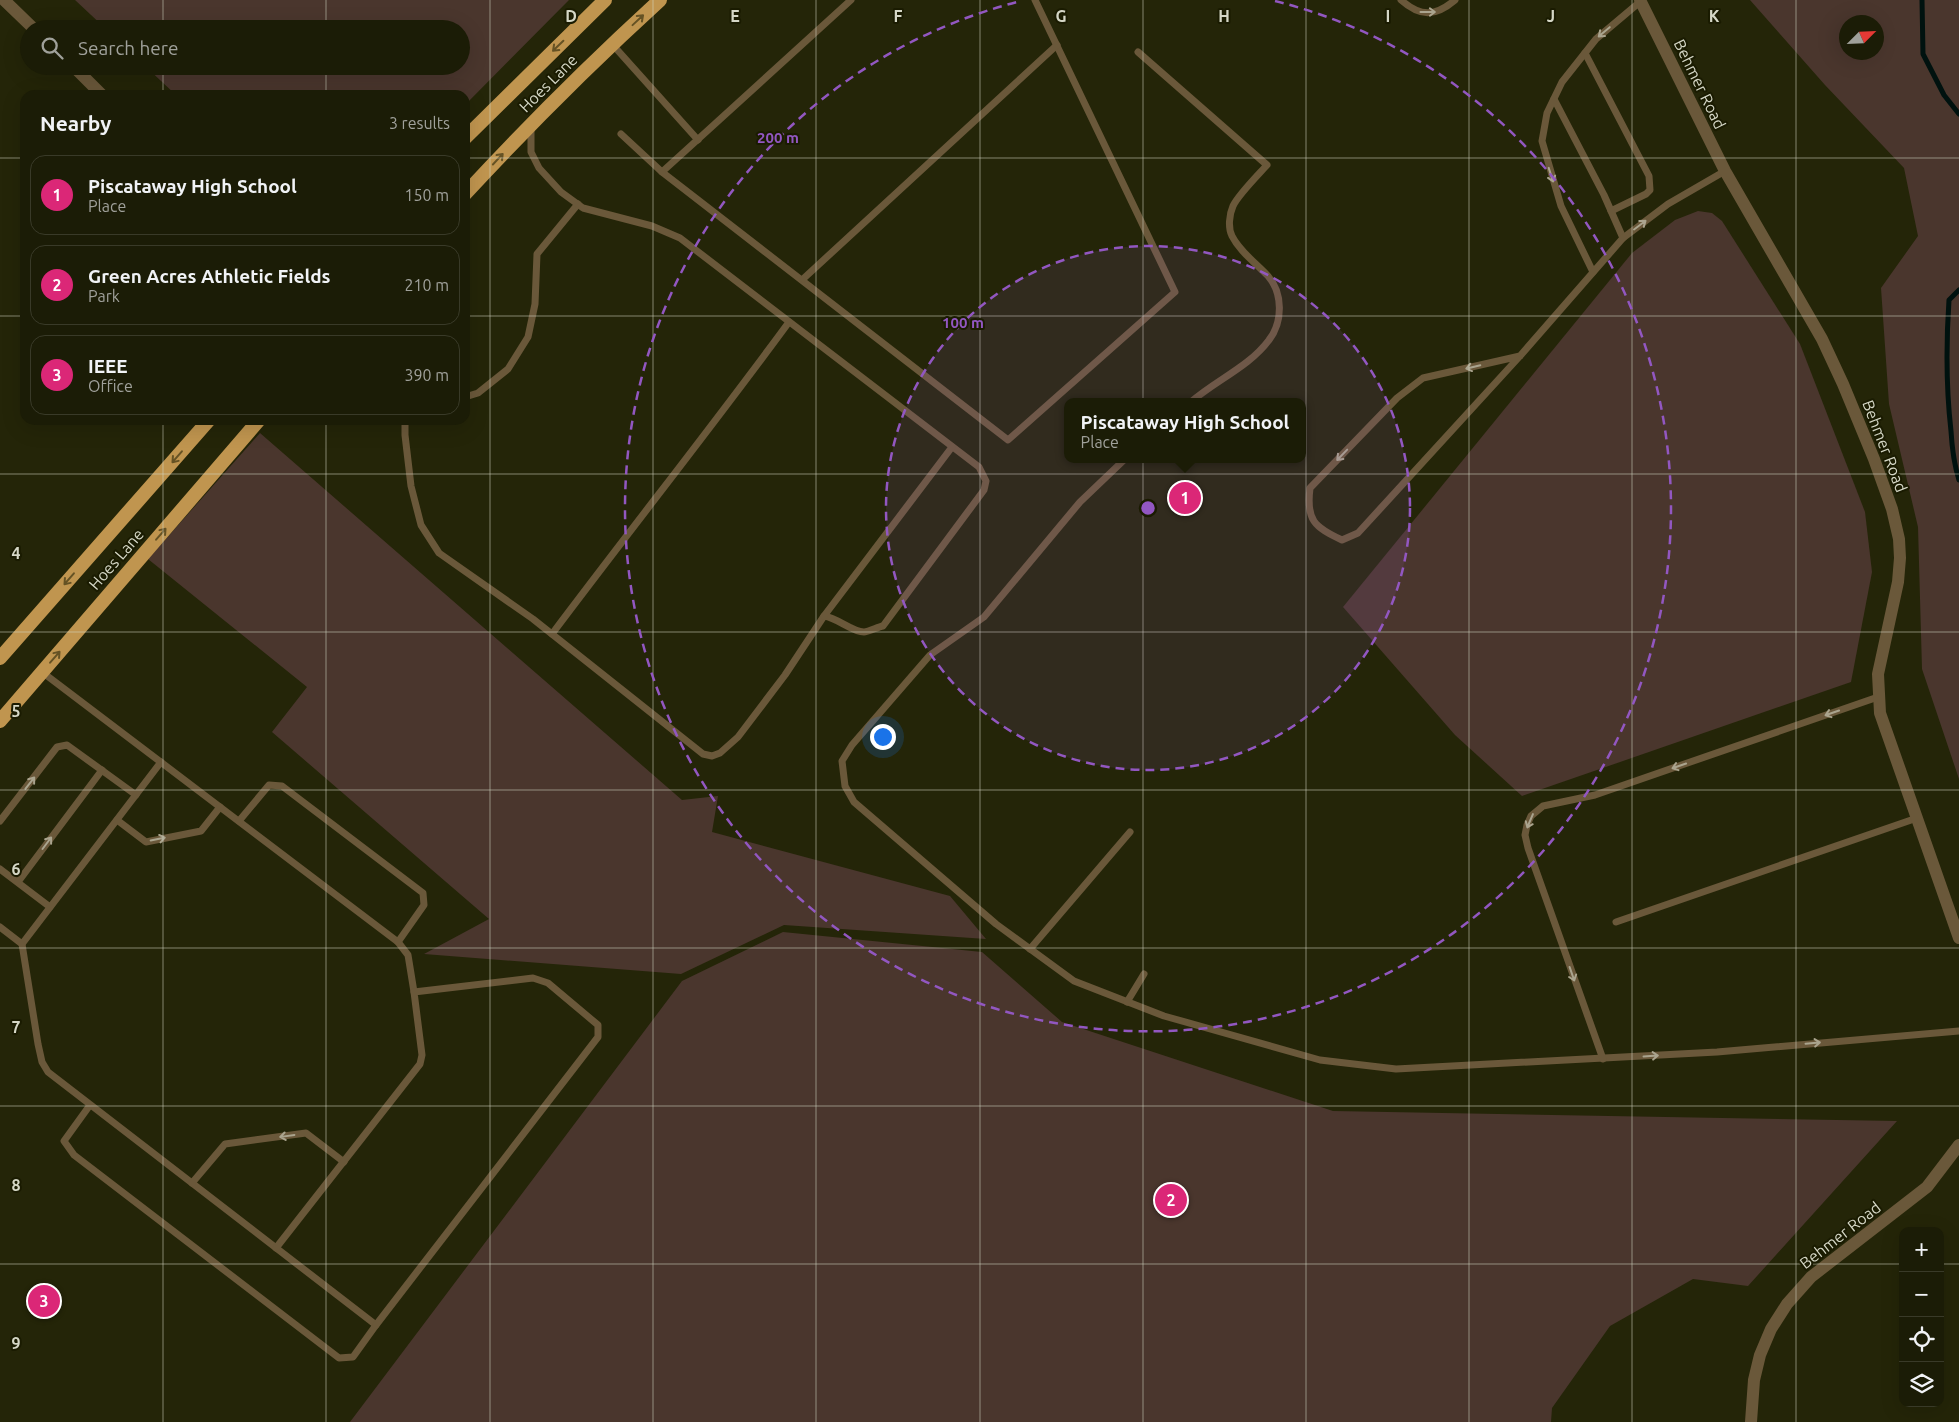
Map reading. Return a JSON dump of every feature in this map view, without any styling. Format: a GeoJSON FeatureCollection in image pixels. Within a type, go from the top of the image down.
{"type":"FeatureCollection","features":[{"type":"Feature","properties":{"kind":"highway","name":"Hoes Lane"},"geometry":{"type":"LineString","coordinates":[[470,133],[605,0]]}},
{"type":"Feature","properties":{"kind":"highway","name":"Hoes Lane"},"geometry":{"type":"LineString","coordinates":[[470,189],[531,124],[612,44],[660,0]]}},
{"type":"Feature","properties":{"kind":"highway","name":"Hoes Lane"},"geometry":{"type":"LineString","coordinates":[[0,658],[205,425]]}},
{"type":"Feature","properties":{"kind":"highway","name":"Hoes Lane"},"geometry":{"type":"LineString","coordinates":[[0,720],[254,425]]}},
{"type":"Feature","properties":{"kind":"street"},"geometry":{"type":"LineString","coordinates":[[4,0],[25,20]]}},
{"type":"Feature","properties":{"kind":"street","name":"Behmer Road"},"geometry":{"type":"LineString","coordinates":[[1640,0],[1725,171],[1822,339],[1874,459],[1892,509],[1899,539],[1900,558],[1898,582],[1878,674],[1880,714],[1959,938]]}},
{"type":"Feature","properties":{"kind":"street"},"geometry":{"type":"LineString","coordinates":[[82,75],[97,90]]}},
{"type":"Feature","properties":{"kind":"street","name":"Behmer Road"},"geometry":{"type":"LineString","coordinates":[[1751,1422],[1754,1380],[1760,1355],[1771,1329],[1787,1304],[1811,1277],[1927,1187],[1959,1145]]}},
{"type":"Feature","properties":{"kind":"lane"},"geometry":{"type":"LineString","coordinates":[[662,172],[852,0]]}},
{"type":"Feature","properties":{"kind":"lane"},"geometry":{"type":"LineString","coordinates":[[621,134],[662,172],[803,279],[1008,440],[1175,292],[1035,0]]}},
{"type":"Feature","properties":{"kind":"lane"},"geometry":{"type":"LineString","coordinates":[[1401,0],[1420,12],[1431,14],[1441,11],[1455,0]]}},
{"type":"Feature","properties":{"kind":"lane"},"geometry":{"type":"LineString","coordinates":[[1593,272],[1562,206],[1542,141],[1547,113],[1562,82],[1596,39],[1640,0]]}},
{"type":"Feature","properties":{"kind":"lane"},"geometry":{"type":"LineString","coordinates":[[612,44],[698,140]]}},
{"type":"Feature","properties":{"kind":"lane"},"geometry":{"type":"LineString","coordinates":[[803,279],[1057,45]]}},
{"type":"Feature","properties":{"kind":"lane"},"geometry":{"type":"LineString","coordinates":[[1138,52],[1267,165],[1233,206],[1229,222],[1230,234],[1236,244],[1270,278],[1280,308],[1278,324],[1270,339],[1255,356],[1197,398]]}},
{"type":"Feature","properties":{"kind":"lane"},"geometry":{"type":"LineString","coordinates":[[1585,53],[1648,176],[1650,190],[1646,194],[1611,211]]}},
{"type":"Feature","properties":{"kind":"lane"},"geometry":{"type":"LineString","coordinates":[[1554,99],[1578,142],[1623,238]]}},
{"type":"Feature","properties":{"kind":"lane"},"geometry":{"type":"LineString","coordinates":[[531,124],[531,152],[539,168],[561,192],[583,208],[652,226],[680,238],[979,467],[986,481],[984,490],[883,626],[864,632],[834,618],[824,616]]}},
{"type":"Feature","properties":{"kind":"lane"},"geometry":{"type":"LineString","coordinates":[[1520,356],[1424,378],[1397,398],[1310,488],[1308,505],[1311,519],[1325,532],[1342,540],[1358,533],[1520,356],[1623,238],[1668,204],[1725,171]]}},
{"type":"Feature","properties":{"kind":"lane"},"geometry":{"type":"LineString","coordinates":[[470,396],[478,394],[508,369],[528,337],[535,304],[537,254],[578,204]]}},
{"type":"Feature","properties":{"kind":"lane"},"geometry":{"type":"LineString","coordinates":[[552,634],[728,405],[789,322]]}},
{"type":"Feature","properties":{"kind":"lane"},"geometry":{"type":"LineString","coordinates":[[405,425],[411,486],[421,525],[438,553],[552,634],[703,754],[712,756],[720,753],[738,737],[786,675],[824,616],[952,447]]}},
{"type":"Feature","properties":{"kind":"lane"},"geometry":{"type":"LineString","coordinates":[[1121,463],[1080,502],[984,617],[930,655],[852,745],[842,761],[845,786],[854,802],[996,924],[1074,981],[1164,1016],[1320,1060],[1396,1069],[1726,1051],[1959,1031]]}},
{"type":"Feature","properties":{"kind":"lane"},"geometry":{"type":"LineString","coordinates":[[42,672],[398,942],[408,955],[422,1055],[420,1064],[276,1248]]}},
{"type":"Feature","properties":{"kind":"lane"},"geometry":{"type":"LineString","coordinates":[[1603,1059],[1528,848],[1525,835],[1531,816],[1543,806],[1595,795],[1878,697]]}},
{"type":"Feature","properties":{"kind":"lane"},"geometry":{"type":"LineString","coordinates":[[0,821],[57,747],[68,744],[136,796]]}},
{"type":"Feature","properties":{"kind":"lane"},"geometry":{"type":"LineString","coordinates":[[22,944],[161,762]]}},
{"type":"Feature","properties":{"kind":"lane"},"geometry":{"type":"LineString","coordinates":[[18,882],[102,770]]}},
{"type":"Feature","properties":{"kind":"lane"},"geometry":{"type":"LineString","coordinates":[[239,821],[269,785],[282,786],[423,893],[424,905],[398,942]]}},
{"type":"Feature","properties":{"kind":"lane"},"geometry":{"type":"LineString","coordinates":[[117,820],[146,842],[202,831],[220,806]]}},
{"type":"Feature","properties":{"kind":"lane"},"geometry":{"type":"LineString","coordinates":[[1616,922],[1917,818]]}},
{"type":"Feature","properties":{"kind":"lane"},"geometry":{"type":"LineString","coordinates":[[1030,949],[1130,832]]}},
{"type":"Feature","properties":{"kind":"lane"},"geometry":{"type":"LineString","coordinates":[[0,869],[50,907]]}},
{"type":"Feature","properties":{"kind":"lane"},"geometry":{"type":"LineString","coordinates":[[0,927],[22,944],[42,1062],[48,1072],[376,1325]]}},
{"type":"Feature","properties":{"kind":"lane"},"geometry":{"type":"LineString","coordinates":[[1127,1002],[1144,974]]}},
{"type":"Feature","properties":{"kind":"lane"},"geometry":{"type":"LineString","coordinates":[[90,1105],[64,1141],[74,1155],[339,1358],[353,1357],[598,1038],[598,1025],[548,983],[533,978],[414,992]]}},
{"type":"Feature","properties":{"kind":"lane"},"geometry":{"type":"LineString","coordinates":[[192,1183],[225,1144],[306,1134],[344,1162]]}},
{"type":"Feature","properties":{"kind":"shaded area"},"geometry":{"type":"Polygon","coordinates":[[[75,0],[569,0],[470,100],[470,90],[171,90],[155,75],[470,75],[470,20],[96,20],[75,0]]]}},
{"type":"Feature","properties":{"kind":"shaded area"},"geometry":{"type":"Polygon","coordinates":[[[1750,0],[1959,0],[1959,779],[1922,669],[1918,527],[1889,404],[1881,288],[1918,236],[1904,168],[1825,85],[1750,0]]]}},
{"type":"Feature","properties":{"kind":"shaded area"},"geometry":{"type":"Polygon","coordinates":[[[1698,211],[1712,213],[1722,221],[1800,344],[1865,512],[1872,572],[1851,682],[1522,796],[1455,735],[1343,607],[1632,253],[1675,220],[1698,211]]]}},
{"type":"Feature","properties":{"kind":"shaded area"},"geometry":{"type":"Polygon","coordinates":[[[260,433],[682,800],[718,796],[712,832],[950,896],[986,939],[784,925],[681,974],[424,954],[489,919],[272,732],[307,687],[148,559],[260,433]]]}},
{"type":"Feature","properties":{"kind":"shaded area"},"geometry":{"type":"Polygon","coordinates":[[[783,932],[982,952],[1062,1022],[1333,1111],[1897,1121],[1748,1286],[1693,1279],[1610,1326],[1552,1408],[1551,1422],[350,1422],[682,981],[783,932]]]}},
{"type":"Feature","properties":{"kind":"waterway"},"geometry":{"type":"LineString","coordinates":[[1922,0],[1923,54],[1944,95],[1959,114]]}},
{"type":"Feature","properties":{"kind":"waterway"},"geometry":{"type":"LineString","coordinates":[[1959,290],[1949,300],[1947,349],[1947,382],[1952,444],[1959,480]]}},
{"type":"Feature","properties":{"kind":"place","name":"Piscataway High School"},"geometry":{"type":"Point","coordinates":[1185,498]}},
{"type":"Feature","properties":{"kind":"place","name":"Green Acres Athletic Fields"},"geometry":{"type":"Point","coordinates":[1171,1200]}},
{"type":"Feature","properties":{"kind":"place","name":"IEEE"},"geometry":{"type":"Point","coordinates":[44,1301]}}]}
